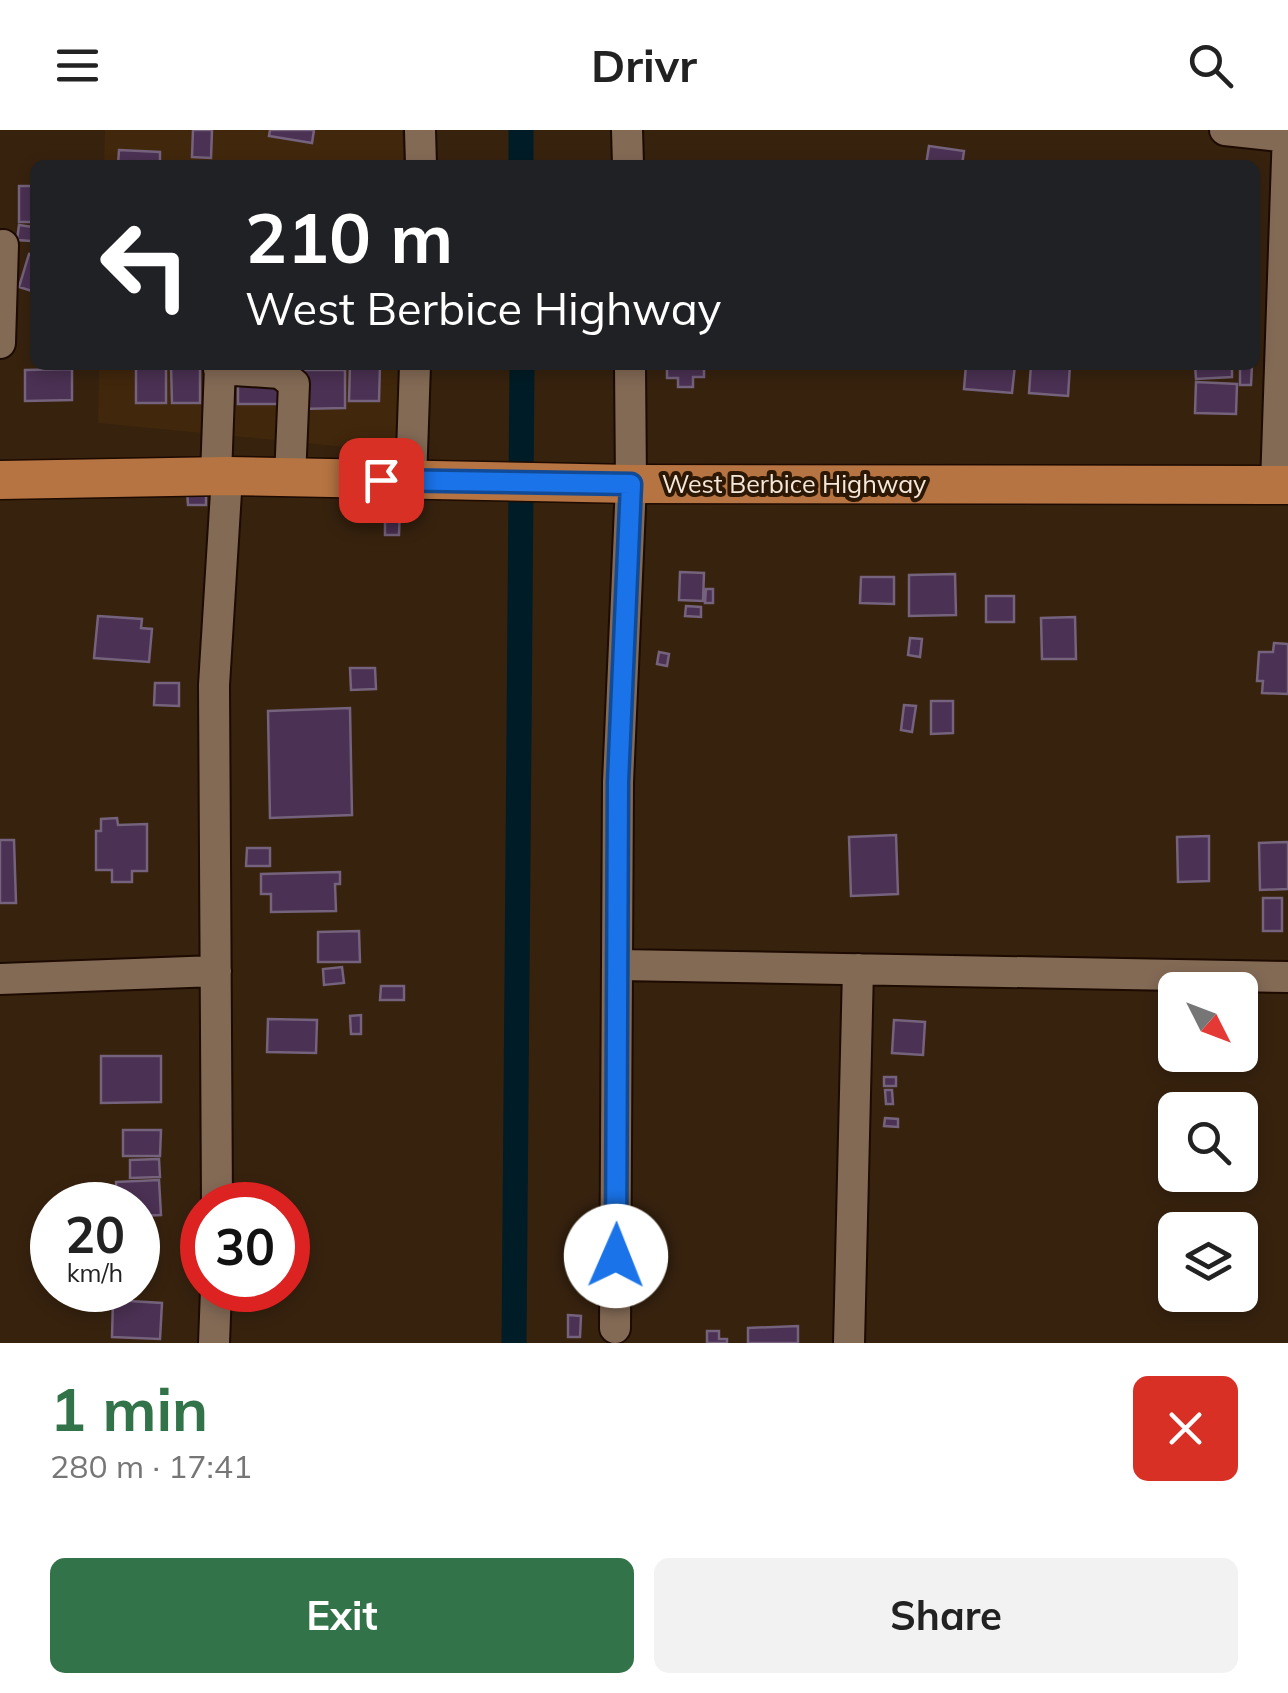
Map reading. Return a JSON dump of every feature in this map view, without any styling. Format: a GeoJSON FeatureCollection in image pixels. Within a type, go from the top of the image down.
{"type":"FeatureCollection","features":[{"type":"Feature","properties":{"kind":"main road","name":"West Berbice Highway"},"geometry":{"type":"LineString","coordinates":[[0,480],[221,476],[492,482],[1282,485]]}},
{"type":"Feature","properties":{"kind":"street"},"geometry":{"type":"LineString","coordinates":[[628,130],[628,160]]}},
{"type":"Feature","properties":{"kind":"street"},"geometry":{"type":"LineString","coordinates":[[1225,130],[1288,134],[1275,320],[1282,485]]}},
{"type":"Feature","properties":{"kind":"street"},"geometry":{"type":"LineString","coordinates":[[415,131],[420,160]]}},
{"type":"Feature","properties":{"kind":"street"},"geometry":{"type":"LineString","coordinates":[[0,343],[3,245]]}},
{"type":"Feature","properties":{"kind":"street"},"geometry":{"type":"LineString","coordinates":[[218,1182],[214,684],[221,476],[219,370]]}},
{"type":"Feature","properties":{"kind":"street"},"geometry":{"type":"LineString","coordinates":[[250,370],[280,373],[294,384],[290,478]]}},
{"type":"Feature","properties":{"kind":"street"},"geometry":{"type":"LineString","coordinates":[[412,481],[415,370]]}},
{"type":"Feature","properties":{"kind":"street"},"geometry":{"type":"LineString","coordinates":[[615,1328],[620,965],[619,483],[630,370]]}},
{"type":"Feature","properties":{"kind":"street"},"geometry":{"type":"LineString","coordinates":[[620,965],[1288,977]]}},
{"type":"Feature","properties":{"kind":"street"},"geometry":{"type":"LineString","coordinates":[[849,1343],[858,969]]}},
{"type":"Feature","properties":{"kind":"street"},"geometry":{"type":"LineString","coordinates":[[0,979],[216,971]]}},
{"type":"Feature","properties":{"kind":"street"},"geometry":{"type":"LineString","coordinates":[[214,1343],[215,1312]]}},
{"type":"Feature","properties":{"kind":"shaded area"},"geometry":{"type":"Polygon","coordinates":[[[105,130],[402,130],[404,160],[104,160],[105,130]]]}},
{"type":"Feature","properties":{"kind":"shaded area"},"geometry":{"type":"Polygon","coordinates":[[[99,370],[400,370],[398,452],[98,423],[99,370]]]}},
{"type":"Feature","properties":{"kind":"building"},"geometry":{"type":"Polygon","coordinates":[[[193,130],[212,130],[211,158],[192,157],[193,130]]]}},
{"type":"Feature","properties":{"kind":"building"},"geometry":{"type":"Polygon","coordinates":[[[270,130],[314,130],[312,143],[269,136],[270,130]]]}},
{"type":"Feature","properties":{"kind":"building"},"geometry":{"type":"Polygon","coordinates":[[[929,146],[964,151],[963,160],[927,160],[929,146]]]}},
{"type":"Feature","properties":{"kind":"building"},"geometry":{"type":"Polygon","coordinates":[[[119,150],[160,152],[160,160],[118,160],[119,150]]]}},
{"type":"Feature","properties":{"kind":"building"},"geometry":{"type":"Polygon","coordinates":[[[19,186],[30,186],[30,222],[19,222],[19,186]]]}},
{"type":"Feature","properties":{"kind":"building"},"geometry":{"type":"Polygon","coordinates":[[[19,225],[30,227],[30,241],[17,240],[19,225]]]}},
{"type":"Feature","properties":{"kind":"building"},"geometry":{"type":"Polygon","coordinates":[[[29,254],[30,290],[19,287],[29,254]]]}},
{"type":"Feature","properties":{"kind":"building"},"geometry":{"type":"Polygon","coordinates":[[[25,370],[72,370],[72,400],[25,401],[25,370]]]}},
{"type":"Feature","properties":{"kind":"building"},"geometry":{"type":"Polygon","coordinates":[[[136,370],[166,370],[166,403],[136,403],[136,370]]]}},
{"type":"Feature","properties":{"kind":"building"},"geometry":{"type":"Polygon","coordinates":[[[171,370],[200,370],[200,403],[172,403],[171,370]]]}},
{"type":"Feature","properties":{"kind":"building"},"geometry":{"type":"Polygon","coordinates":[[[299,370],[345,370],[345,408],[299,409],[299,370]]]}},
{"type":"Feature","properties":{"kind":"building"},"geometry":{"type":"Polygon","coordinates":[[[350,370],[380,370],[379,401],[349,401],[350,370]]]}},
{"type":"Feature","properties":{"kind":"building"},"geometry":{"type":"Polygon","coordinates":[[[667,370],[704,370],[704,377],[693,377],[693,387],[678,387],[678,378],[667,378],[667,370]]]}},
{"type":"Feature","properties":{"kind":"building"},"geometry":{"type":"Polygon","coordinates":[[[966,370],[1014,370],[1012,393],[964,389],[966,370]]]}},
{"type":"Feature","properties":{"kind":"building"},"geometry":{"type":"Polygon","coordinates":[[[1031,370],[1070,370],[1068,396],[1029,393],[1031,370]]]}},
{"type":"Feature","properties":{"kind":"building"},"geometry":{"type":"Polygon","coordinates":[[[1195,370],[1232,370],[1232,377],[1196,379],[1195,370]]]}},
{"type":"Feature","properties":{"kind":"building"},"geometry":{"type":"Polygon","coordinates":[[[1240,370],[1252,370],[1251,385],[1240,385],[1240,370]]]}},
{"type":"Feature","properties":{"kind":"building"},"geometry":{"type":"Polygon","coordinates":[[[238,378],[283,378],[282,404],[238,404],[238,378]]]}},
{"type":"Feature","properties":{"kind":"building"},"geometry":{"type":"Polygon","coordinates":[[[1196,382],[1237,384],[1236,414],[1195,413],[1196,382]]]}},
{"type":"Feature","properties":{"kind":"building"},"geometry":{"type":"Polygon","coordinates":[[[187,490],[206,490],[206,505],[188,505],[187,490]]]}},
{"type":"Feature","properties":{"kind":"building"},"geometry":{"type":"Polygon","coordinates":[[[385,505],[400,506],[399,535],[385,535],[385,505]]]}},
{"type":"Feature","properties":{"kind":"building"},"geometry":{"type":"Polygon","coordinates":[[[680,572],[704,573],[703,601],[679,600],[680,572]]]}},
{"type":"Feature","properties":{"kind":"building"},"geometry":{"type":"Polygon","coordinates":[[[955,574],[956,615],[909,616],[909,575],[955,574]]]}},
{"type":"Feature","properties":{"kind":"building"},"geometry":{"type":"Polygon","coordinates":[[[861,577],[894,577],[894,604],[860,603],[861,577]]]}},
{"type":"Feature","properties":{"kind":"building"},"geometry":{"type":"Polygon","coordinates":[[[706,589],[713,589],[713,603],[705,603],[706,589]]]}},
{"type":"Feature","properties":{"kind":"building"},"geometry":{"type":"Polygon","coordinates":[[[986,596],[1014,596],[1014,622],[986,622],[986,596]]]}},
{"type":"Feature","properties":{"kind":"building"},"geometry":{"type":"Polygon","coordinates":[[[686,606],[701,607],[701,617],[685,616],[686,606]]]}},
{"type":"Feature","properties":{"kind":"building"},"geometry":{"type":"Polygon","coordinates":[[[98,616],[142,619],[141,628],[152,629],[149,662],[94,658],[98,616]]]}},
{"type":"Feature","properties":{"kind":"building"},"geometry":{"type":"Polygon","coordinates":[[[1075,617],[1076,659],[1042,659],[1041,618],[1075,617]]]}},
{"type":"Feature","properties":{"kind":"building"},"geometry":{"type":"Polygon","coordinates":[[[910,638],[922,639],[920,657],[908,655],[910,638]]]}},
{"type":"Feature","properties":{"kind":"building"},"geometry":{"type":"Polygon","coordinates":[[[1274,643],[1288,644],[1288,694],[1262,693],[1263,681],[1257,681],[1259,652],[1273,652],[1274,643]]]}},
{"type":"Feature","properties":{"kind":"building"},"geometry":{"type":"Polygon","coordinates":[[[659,652],[669,654],[667,666],[657,664],[659,652]]]}},
{"type":"Feature","properties":{"kind":"building"},"geometry":{"type":"Polygon","coordinates":[[[350,668],[375,668],[376,689],[351,690],[350,668]]]}},
{"type":"Feature","properties":{"kind":"building"},"geometry":{"type":"Polygon","coordinates":[[[155,683],[179,683],[179,706],[154,705],[155,683]]]}},
{"type":"Feature","properties":{"kind":"building"},"geometry":{"type":"Polygon","coordinates":[[[931,701],[953,701],[953,733],[931,734],[931,701]]]}},
{"type":"Feature","properties":{"kind":"building"},"geometry":{"type":"Polygon","coordinates":[[[904,705],[916,706],[912,732],[901,730],[904,705]]]}},
{"type":"Feature","properties":{"kind":"building"},"geometry":{"type":"Polygon","coordinates":[[[350,708],[352,815],[270,818],[268,711],[350,708]]]}},
{"type":"Feature","properties":{"kind":"building"},"geometry":{"type":"Polygon","coordinates":[[[117,818],[118,825],[147,824],[147,871],[132,871],[132,882],[112,882],[112,870],[96,870],[96,831],[101,831],[101,819],[117,818]]]}},
{"type":"Feature","properties":{"kind":"building"},"geometry":{"type":"Polygon","coordinates":[[[896,835],[898,894],[851,896],[849,837],[896,835]]]}},
{"type":"Feature","properties":{"kind":"building"},"geometry":{"type":"Polygon","coordinates":[[[1209,836],[1209,881],[1178,882],[1177,837],[1209,836]]]}},
{"type":"Feature","properties":{"kind":"building"},"geometry":{"type":"Polygon","coordinates":[[[0,840],[14,840],[16,903],[0,903],[0,840]]]}},
{"type":"Feature","properties":{"kind":"building"},"geometry":{"type":"Polygon","coordinates":[[[1288,842],[1288,889],[1260,890],[1259,843],[1288,842]]]}},
{"type":"Feature","properties":{"kind":"building"},"geometry":{"type":"Polygon","coordinates":[[[247,848],[270,848],[270,866],[246,866],[247,848]]]}},
{"type":"Feature","properties":{"kind":"building"},"geometry":{"type":"Polygon","coordinates":[[[340,872],[340,884],[335,884],[336,911],[271,912],[271,894],[261,894],[261,874],[340,872]]]}},
{"type":"Feature","properties":{"kind":"building"},"geometry":{"type":"Polygon","coordinates":[[[1263,898],[1282,898],[1282,931],[1263,931],[1263,898]]]}},
{"type":"Feature","properties":{"kind":"building"},"geometry":{"type":"Polygon","coordinates":[[[359,931],[360,962],[318,962],[318,932],[359,931]]]}},
{"type":"Feature","properties":{"kind":"building"},"geometry":{"type":"Polygon","coordinates":[[[342,967],[344,983],[324,985],[323,969],[342,967]]]}},
{"type":"Feature","properties":{"kind":"building"},"geometry":{"type":"Polygon","coordinates":[[[381,986],[404,986],[404,1000],[380,1000],[381,986]]]}},
{"type":"Feature","properties":{"kind":"building"},"geometry":{"type":"Polygon","coordinates":[[[361,1015],[361,1034],[351,1034],[350,1016],[361,1015]]]}},
{"type":"Feature","properties":{"kind":"building"},"geometry":{"type":"Polygon","coordinates":[[[268,1019],[317,1020],[316,1053],[267,1052],[268,1019]]]}},
{"type":"Feature","properties":{"kind":"building"},"geometry":{"type":"Polygon","coordinates":[[[894,1020],[925,1022],[923,1055],[892,1053],[894,1020]]]}},
{"type":"Feature","properties":{"kind":"building"},"geometry":{"type":"Polygon","coordinates":[[[101,1056],[161,1056],[161,1102],[101,1103],[101,1056]]]}},
{"type":"Feature","properties":{"kind":"building"},"geometry":{"type":"Polygon","coordinates":[[[884,1077],[896,1077],[896,1086],[884,1086],[884,1077]]]}},
{"type":"Feature","properties":{"kind":"building"},"geometry":{"type":"Polygon","coordinates":[[[885,1090],[892,1090],[893,1104],[886,1104],[885,1090]]]}},
{"type":"Feature","properties":{"kind":"building"},"geometry":{"type":"Polygon","coordinates":[[[885,1118],[898,1119],[898,1127],[884,1126],[885,1118]]]}},
{"type":"Feature","properties":{"kind":"building"},"geometry":{"type":"Polygon","coordinates":[[[123,1130],[161,1130],[160,1156],[123,1156],[123,1130]]]}},
{"type":"Feature","properties":{"kind":"building"},"geometry":{"type":"Polygon","coordinates":[[[159,1159],[160,1177],[130,1178],[130,1160],[159,1159]]]}},
{"type":"Feature","properties":{"kind":"building"},"geometry":{"type":"Polygon","coordinates":[[[162,1303],[160,1339],[112,1337],[113,1312],[160,1312],[162,1303]]]}},
{"type":"Feature","properties":{"kind":"building"},"geometry":{"type":"Polygon","coordinates":[[[568,1315],[581,1316],[580,1337],[568,1337],[568,1315]]]}},
{"type":"Feature","properties":{"kind":"building"},"geometry":{"type":"Polygon","coordinates":[[[798,1326],[798,1343],[748,1343],[748,1328],[798,1326]]]}},
{"type":"Feature","properties":{"kind":"building"},"geometry":{"type":"Polygon","coordinates":[[[707,1331],[719,1331],[719,1339],[727,1339],[727,1343],[707,1343],[707,1331]]]}},
{"type":"Feature","properties":{"kind":"waterway"},"geometry":{"type":"LineString","coordinates":[[521,130],[521,160]]}},
{"type":"Feature","properties":{"kind":"waterway"},"geometry":{"type":"LineString","coordinates":[[514,1343],[522,370]]}},
{"type":"Feature","properties":{"kind":"route"},"geometry":{"type":"LineString","coordinates":[[381,480],[631,484],[618,782],[616,1256]]}}]}
